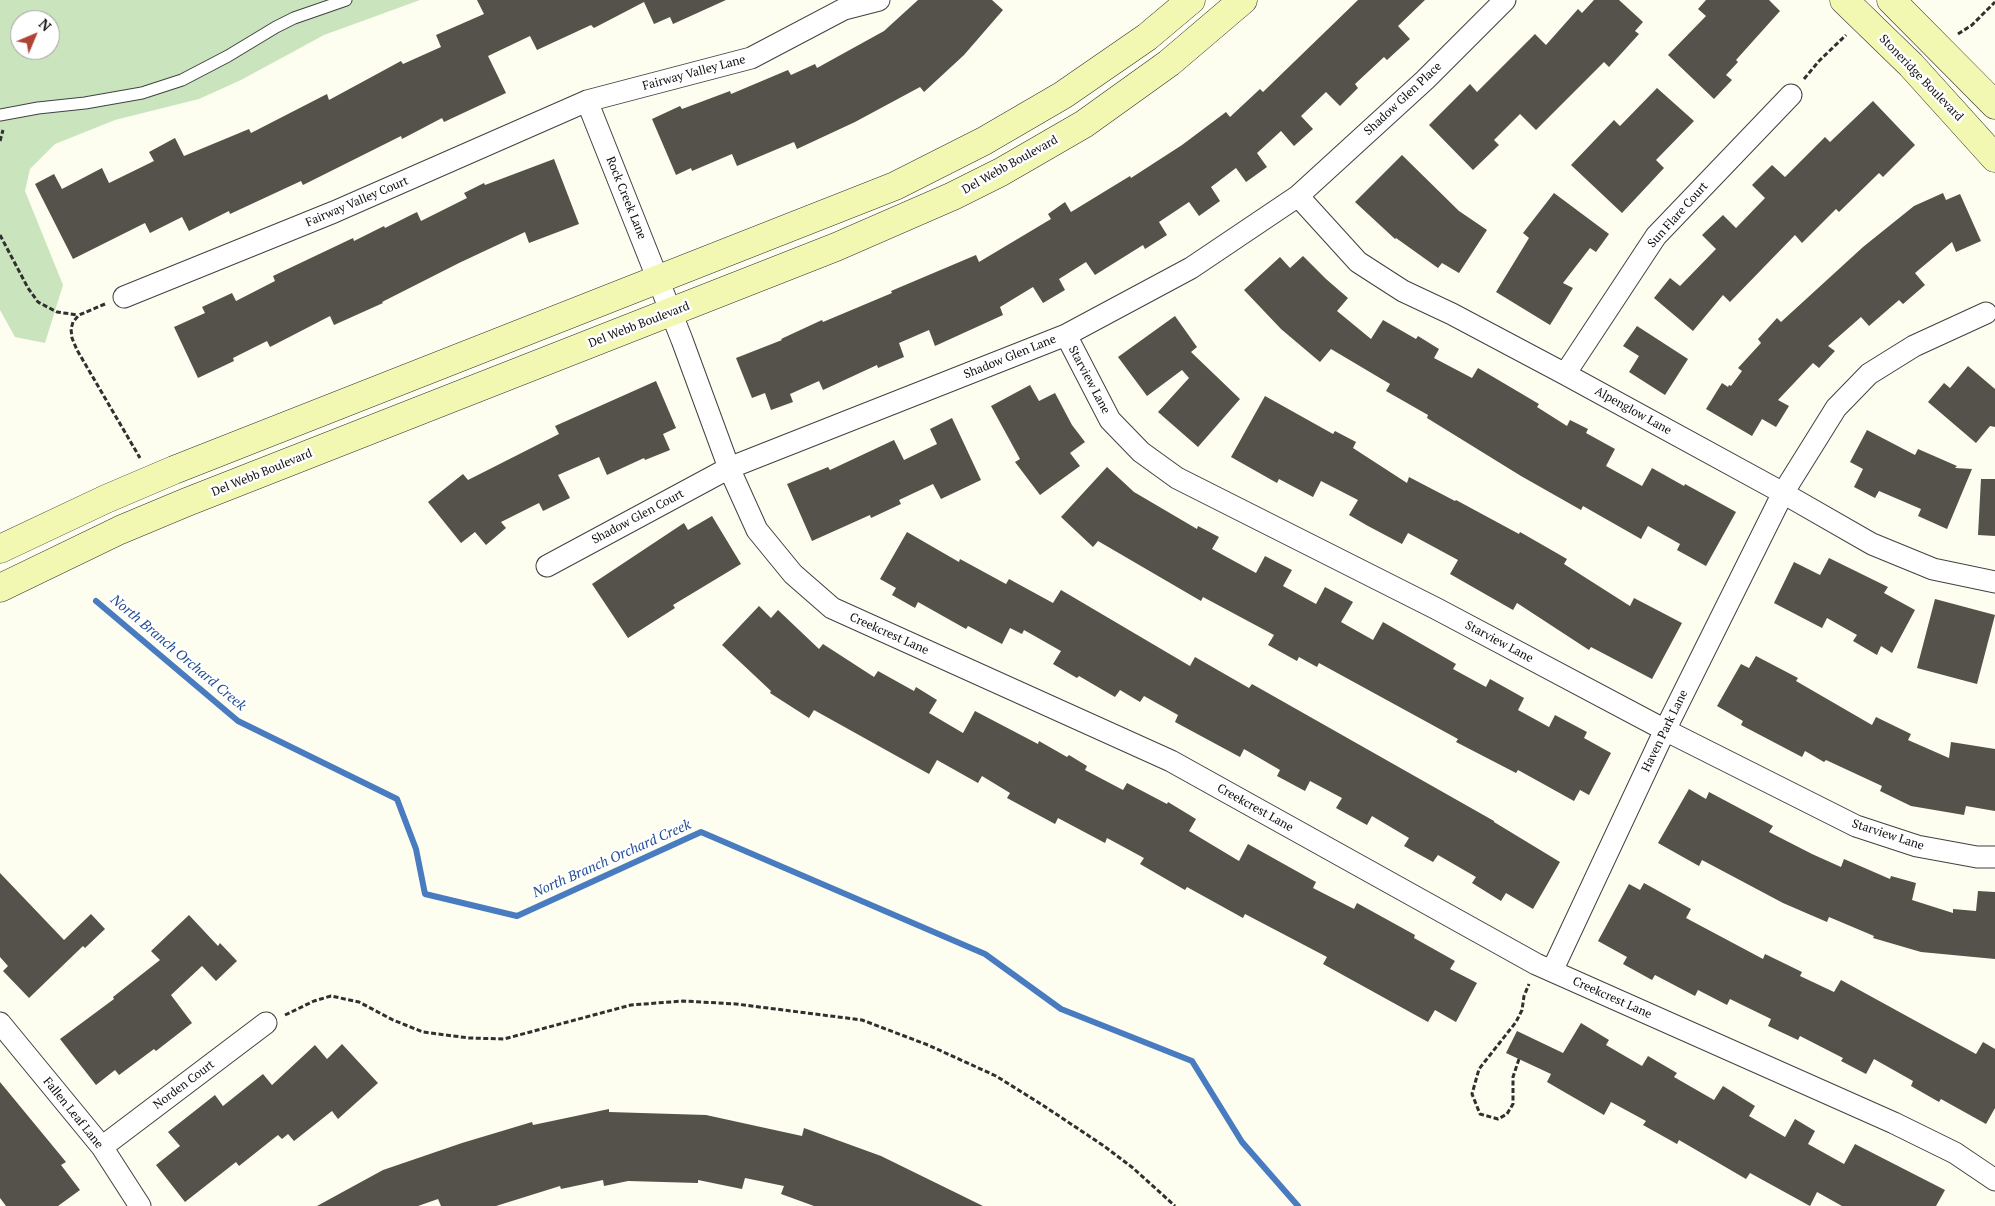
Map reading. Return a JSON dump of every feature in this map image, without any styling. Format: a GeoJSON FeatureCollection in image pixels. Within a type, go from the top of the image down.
{"type":"FeatureCollection","features":[{"type":"Feature","properties":{"kind":"street","name":"Fairway Valley Lane"},"geometry":{"type":"LineString","coordinates":[[587,101],[751,58],[844,9],[879,0]]}},
{"type":"Feature","properties":{"kind":"street","name":"Del Webb Boulevard"},"geometry":{"type":"LineString","coordinates":[[0,588],[120,530],[664,295],[895,186],[969,149],[1028,116],[1097,73],[1146,37],[1191,0]]}},
{"type":"Feature","properties":{"kind":"street","name":"Del Webb Boulevard"},"geometry":{"type":"LineString","coordinates":[[0,549],[152,479],[664,295],[836,247],[935,204],[1001,172],[1084,124],[1169,63],[1243,0]]}},
{"type":"Feature","properties":{"kind":"street","name":"Shadow Glen Place"},"geometry":{"type":"LineString","coordinates":[[1298,196],[1425,80],[1505,0]]}},
{"type":"Feature","properties":{"kind":"street","name":"Stoneridge Boulevard"},"geometry":{"type":"LineString","coordinates":[[1844,0],[1911,65],[1995,158]]}},
{"type":"Feature","properties":{"kind":"street"},"geometry":{"type":"LineString","coordinates":[[1890,0],[1995,105]]}},
{"type":"Feature","properties":{"kind":"street","name":"Sun Flare Court"},"geometry":{"type":"LineString","coordinates":[[1565,374],[1656,236],[1791,95]]}},
{"type":"Feature","properties":{"kind":"street","name":"Rock Creek Lane"},"geometry":{"type":"LineString","coordinates":[[587,101],[664,295]]}},
{"type":"Feature","properties":{"kind":"street","name":"Fairway Valley Court"},"geometry":{"type":"LineString","coordinates":[[124,297],[334,212],[587,101]]}},
{"type":"Feature","properties":{"kind":"street","name":"Shadow Glen Lane"},"geometry":{"type":"LineString","coordinates":[[729,468],[1066,336],[1192,268],[1298,196]]}},
{"type":"Feature","properties":{"kind":"street","name":"Alpenglow Lane"},"geometry":{"type":"LineString","coordinates":[[1298,196],[1358,262],[1403,291],[1452,314],[1565,374],[1783,493],[1872,544],[1933,569],[1995,582]]}},
{"type":"Feature","properties":{"kind":"street","name":"Creekcrest Lane"},"geometry":{"type":"LineString","coordinates":[[664,295],[729,468],[758,530],[793,574],[832,608],[1170,761],[1544,968],[1894,1123],[1955,1153],[1995,1180]]}},
{"type":"Feature","properties":{"kind":"street","name":"Haven Park Lane"},"geometry":{"type":"LineString","coordinates":[[1544,968],[1783,493],[1836,408],[1869,374],[1914,346],[1986,312]]}},
{"type":"Feature","properties":{"kind":"street","name":"Starview Lane"},"geometry":{"type":"LineString","coordinates":[[1066,336],[1110,420],[1141,452],[1177,478],[1437,609],[1665,730],[1856,826],[1917,846],[1977,857],[1995,857]]}},
{"type":"Feature","properties":{"kind":"street","name":"Shadow Glen Court"},"geometry":{"type":"LineString","coordinates":[[547,566],[729,468]]}},
{"type":"Feature","properties":{"kind":"street","name":"Norden Court"},"geometry":{"type":"LineString","coordinates":[[102,1147],[266,1023]]}},
{"type":"Feature","properties":{"kind":"street","name":"Fallen Leaf Lane"},"geometry":{"type":"LineString","coordinates":[[0,1024],[102,1147],[140,1206]]}},
{"type":"Feature","properties":{"kind":"lane"},"geometry":{"type":"LineString","coordinates":[[0,115],[38,108],[84,104],[142,93],[182,80],[228,56],[285,22],[346,0]]}},
{"type":"Feature","properties":{"kind":"path"},"geometry":{"type":"LineString","coordinates":[[1938,47],[1972,25],[1995,2]]}},
{"type":"Feature","properties":{"kind":"path"},"geometry":{"type":"LineString","coordinates":[[1791,95],[1819,61],[1863,19]]}},
{"type":"Feature","properties":{"kind":"path"},"geometry":{"type":"LineString","coordinates":[[0,235],[28,288],[38,302],[57,312],[79,315]]}},
{"type":"Feature","properties":{"kind":"path"},"geometry":{"type":"LineString","coordinates":[[124,297],[79,315],[73,322],[71,329],[72,338],[77,350],[152,479]]}},
{"type":"Feature","properties":{"kind":"path"},"geometry":{"type":"LineString","coordinates":[[1519,1059],[1513,1077],[1513,1104],[1507,1114],[1498,1119],[1480,1114],[1472,1094],[1479,1070],[1516,1022],[1522,1010],[1524,996],[1544,968]]}},
{"type":"Feature","properties":{"kind":"path"},"geometry":{"type":"LineString","coordinates":[[266,1023],[314,1001],[331,996],[359,1002],[392,1020],[423,1032],[469,1038],[504,1039],[631,1005],[683,1001],[736,1004],[862,1020],[928,1045],[996,1076],[1104,1146],[1133,1168],[1175,1206]]}},
{"type":"Feature","properties":{"kind":"green space"},"geometry":{"type":"Polygon","coordinates":[[[0,0],[420,0],[324,35],[241,80],[199,99],[115,120],[55,144],[30,169],[25,191],[63,285],[45,343],[15,337],[0,310],[0,0]]]}},
{"type":"Feature","properties":{"kind":"building"},"geometry":{"type":"Polygon","coordinates":[[[477,0],[726,0],[673,24],[670,17],[654,24],[644,2],[594,28],[591,25],[537,50],[530,36],[488,56],[506,93],[444,122],[442,118],[402,139],[401,136],[303,185],[301,181],[230,214],[229,211],[189,231],[182,217],[150,233],[145,223],[73,259],[35,184],[54,174],[62,189],[102,168],[109,183],[154,161],[149,152],[175,138],[184,156],[249,129],[251,133],[327,94],[329,100],[401,61],[403,64],[441,47],[436,35],[484,14],[477,0]]]}},
{"type":"Feature","properties":{"kind":"building"},"geometry":{"type":"Polygon","coordinates":[[[918,0],[992,0],[1003,10],[964,55],[924,92],[920,87],[855,122],[797,149],[794,142],[737,166],[732,154],[692,171],[691,168],[676,175],[652,119],[680,106],[682,109],[730,91],[731,94],[788,70],[791,75],[815,64],[817,68],[884,31],[918,0]]]}},
{"type":"Feature","properties":{"kind":"building"},"geometry":{"type":"Polygon","coordinates":[[[1358,0],[1425,0],[1398,26],[1410,39],[1387,60],[1384,57],[1355,84],[1358,88],[1340,106],[1326,92],[1301,116],[1313,129],[1294,146],[1281,131],[1257,153],[1267,167],[1246,182],[1236,168],[1211,187],[1220,201],[1199,216],[1189,202],[1159,222],[1167,235],[1145,249],[1143,245],[1095,275],[1086,262],[1059,279],[1065,290],[1043,303],[1033,287],[1000,307],[1003,315],[935,346],[929,330],[899,343],[904,357],[878,368],[877,365],[823,390],[819,381],[790,394],[793,402],[771,410],[765,393],[752,398],[736,358],[782,340],[822,320],[823,322],[892,293],[891,291],[976,255],[979,262],[1051,219],[1048,214],[1065,202],[1071,212],[1130,176],[1131,178],[1182,145],[1226,112],[1230,117],[1260,89],[1263,92],[1358,0]]]}},
{"type":"Feature","properties":{"kind":"building"},"geometry":{"type":"Polygon","coordinates":[[[1594,0],[1619,0],[1643,22],[1635,31],[1639,34],[1609,67],[1604,62],[1536,130],[1520,114],[1494,140],[1499,145],[1473,170],[1429,125],[1470,84],[1477,92],[1535,34],[1546,45],[1578,9],[1582,13],[1594,0]]]}},
{"type":"Feature","properties":{"kind":"building"},"geometry":{"type":"Polygon","coordinates":[[[1706,0],[1769,0],[1780,11],[1736,60],[1738,62],[1726,75],[1732,80],[1714,99],[1668,55],[1706,16],[1698,9],[1706,0]]]}},
{"type":"Feature","properties":{"kind":"building"},"geometry":{"type":"Polygon","coordinates":[[[1657,88],[1694,121],[1656,160],[1664,168],[1622,213],[1571,165],[1614,120],[1620,126],[1657,88]]]}},
{"type":"Feature","properties":{"kind":"building"},"geometry":{"type":"Polygon","coordinates":[[[1873,101],[1915,145],[1883,177],[1879,173],[1839,212],[1836,209],[1802,243],[1795,235],[1730,302],[1723,295],[1693,331],[1654,298],[1670,278],[1680,286],[1716,249],[1702,235],[1723,215],[1736,228],[1765,198],[1752,185],[1772,165],[1785,177],[1825,137],[1830,142],[1873,101]]]}},
{"type":"Feature","properties":{"kind":"building"},"geometry":{"type":"Polygon","coordinates":[[[1402,155],[1459,211],[1487,230],[1459,273],[1442,263],[1438,268],[1395,239],[1355,202],[1402,155]]]}},
{"type":"Feature","properties":{"kind":"building"},"geometry":{"type":"Polygon","coordinates":[[[554,159],[579,224],[529,243],[525,232],[459,263],[383,303],[334,325],[330,316],[270,347],[267,341],[233,358],[234,361],[198,378],[174,327],[205,313],[202,307],[232,293],[236,301],[275,281],[273,276],[353,238],[354,241],[417,212],[421,221],[467,198],[464,193],[484,183],[485,185],[554,159]]]}},
{"type":"Feature","properties":{"kind":"building"},"geometry":{"type":"Polygon","coordinates":[[[1554,193],[1609,234],[1596,252],[1590,248],[1563,283],[1573,288],[1550,325],[1496,292],[1529,238],[1523,233],[1554,193]]]}},
{"type":"Feature","properties":{"kind":"building"},"geometry":{"type":"Polygon","coordinates":[[[1943,193],[1946,200],[1960,194],[1981,241],[1956,252],[1952,242],[1915,273],[1925,285],[1903,304],[1899,300],[1869,326],[1861,317],[1828,346],[1835,351],[1819,368],[1813,363],[1778,400],[1789,406],[1776,427],[1762,419],[1752,436],[1706,409],[1722,383],[1728,387],[1729,385],[1731,386],[1742,371],[1738,368],[1761,343],[1758,339],[1777,318],[1781,322],[1863,247],[1914,206],[1943,193]]]}},
{"type":"Feature","properties":{"kind":"building"},"geometry":{"type":"Polygon","coordinates":[[[1303,256],[1348,298],[1337,311],[1371,339],[1383,320],[1416,339],[1418,336],[1439,349],[1434,358],[1472,378],[1478,368],[1539,404],[1537,407],[1567,426],[1570,420],[1588,429],[1586,433],[1615,449],[1606,466],[1642,486],[1652,468],[1736,512],[1706,566],[1677,550],[1680,544],[1648,526],[1641,539],[1583,506],[1581,510],[1521,476],[1427,418],[1428,415],[1386,391],[1390,384],[1331,349],[1320,362],[1281,329],[1244,290],[1280,257],[1290,268],[1303,256]]]}},
{"type":"Feature","properties":{"kind":"building"},"geometry":{"type":"Polygon","coordinates":[[[1175,316],[1197,347],[1191,352],[1240,399],[1198,447],[1158,412],[1189,378],[1182,370],[1147,396],[1118,357],[1175,316]]]}},
{"type":"Feature","properties":{"kind":"building"},"geometry":{"type":"Polygon","coordinates":[[[1637,326],[1688,359],[1665,395],[1629,372],[1639,356],[1623,346],[1637,326]]]}},
{"type":"Feature","properties":{"kind":"building"},"geometry":{"type":"Polygon","coordinates":[[[1968,366],[1995,389],[1995,427],[1990,426],[1976,443],[1928,402],[1944,383],[1950,388],[1968,366]]]}},
{"type":"Feature","properties":{"kind":"building"},"geometry":{"type":"Polygon","coordinates":[[[656,381],[676,428],[663,434],[670,450],[645,460],[644,458],[607,475],[599,457],[558,475],[570,498],[543,511],[539,503],[501,522],[506,528],[486,545],[475,532],[461,543],[428,502],[463,474],[468,480],[559,434],[555,426],[656,381]]]}},
{"type":"Feature","properties":{"kind":"building"},"geometry":{"type":"Polygon","coordinates":[[[1030,385],[1039,401],[1055,393],[1072,425],[1085,442],[1070,453],[1080,466],[1040,495],[1015,462],[1020,459],[991,406],[1030,385]]]}},
{"type":"Feature","properties":{"kind":"building"},"geometry":{"type":"Polygon","coordinates":[[[1265,396],[1333,434],[1335,431],[1356,442],[1353,448],[1407,483],[1409,477],[1519,534],[1520,532],[1567,559],[1564,564],[1630,606],[1634,598],[1682,623],[1652,679],[1591,647],[1589,650],[1517,603],[1513,610],[1450,574],[1458,560],[1408,533],[1402,544],[1349,515],[1358,500],[1321,481],[1313,497],[1279,479],[1277,483],[1231,457],[1265,396]]]}},
{"type":"Feature","properties":{"kind":"building"},"geometry":{"type":"Polygon","coordinates":[[[952,418],[981,480],[941,499],[933,484],[899,500],[901,504],[871,518],[870,515],[812,541],[787,484],[828,467],[830,470],[894,440],[904,460],[937,444],[930,429],[952,418]]]}},
{"type":"Feature","properties":{"kind":"building"},"geometry":{"type":"Polygon","coordinates":[[[1867,430],[1915,455],[1918,449],[1957,466],[1955,468],[1972,469],[1947,529],[1918,516],[1921,509],[1879,491],[1875,498],[1854,487],[1863,469],[1850,462],[1867,430]]]}},
{"type":"Feature","properties":{"kind":"building"},"geometry":{"type":"Polygon","coordinates":[[[1107,467],[1134,492],[1197,529],[1198,526],[1219,537],[1212,549],[1256,573],[1265,556],[1292,570],[1283,586],[1316,604],[1325,587],[1353,602],[1341,622],[1373,640],[1383,622],[1456,664],[1453,669],[1486,687],[1490,679],[1524,698],[1518,710],[1549,727],[1555,715],[1587,732],[1584,738],[1611,753],[1589,795],[1580,790],[1574,801],[1518,770],[1516,773],[1456,742],[1458,739],[1319,663],[1317,667],[1299,657],[1297,661],[1268,645],[1274,635],[1203,597],[1201,601],[1098,541],[1093,547],[1061,517],[1107,467]]]}},
{"type":"Feature","properties":{"kind":"building"},"geometry":{"type":"Polygon","coordinates":[[[1981,479],[1995,479],[1995,536],[1978,535],[1981,479]]]}},
{"type":"Feature","properties":{"kind":"building"},"geometry":{"type":"Polygon","coordinates":[[[712,516],[741,564],[673,605],[675,608],[628,638],[592,584],[684,523],[688,530],[712,516]]]}},
{"type":"Feature","properties":{"kind":"building"},"geometry":{"type":"Polygon","coordinates":[[[907,532],[959,562],[960,559],[1006,584],[1009,579],[1053,603],[1061,590],[1190,666],[1195,657],[1249,688],[1252,684],[1494,821],[1560,862],[1533,909],[1506,893],[1501,901],[1472,883],[1476,877],[1438,855],[1433,862],[1404,846],[1409,838],[1372,816],[1367,825],[1336,808],[1342,798],[1310,781],[1305,791],[1277,776],[1280,770],[1244,749],[1240,757],[1175,722],[1178,715],[1144,696],[1140,702],[1120,690],[1115,697],[1079,676],[1077,678],[1053,664],[1061,651],[1024,630],[1022,634],[1010,628],[1002,644],[968,626],[966,629],[918,602],[915,608],[892,595],[896,588],[880,579],[907,532]]]}},
{"type":"Feature","properties":{"kind":"building"},"geometry":{"type":"Polygon","coordinates":[[[1829,558],[1888,587],[1884,593],[1915,610],[1892,653],[1881,646],[1877,655],[1853,641],[1857,635],[1827,618],[1822,628],[1774,603],[1794,562],[1820,575],[1829,558]]]}},
{"type":"Feature","properties":{"kind":"building"},"geometry":{"type":"Polygon","coordinates":[[[1935,599],[1995,615],[1977,684],[1917,668],[1935,599]]]}},
{"type":"Feature","properties":{"kind":"building"},"geometry":{"type":"Polygon","coordinates":[[[759,606],[771,618],[778,610],[819,649],[823,644],[874,677],[878,671],[914,691],[916,687],[937,700],[929,713],[963,733],[975,711],[1038,744],[1039,741],[1067,757],[1069,755],[1087,766],[1085,770],[1123,790],[1127,783],[1167,804],[1168,802],[1196,819],[1189,831],[1239,861],[1248,844],[1316,882],[1313,888],[1354,909],[1357,903],[1415,935],[1414,938],[1455,961],[1450,969],[1477,983],[1456,1022],[1435,1010],[1428,1022],[1323,964],[1327,957],[1245,914],[1243,918],[1187,887],[1185,890],[1140,864],[1144,858],[1107,838],[1105,843],[1058,818],[1055,824],[1007,798],[1010,793],[982,776],[978,783],[937,760],[929,774],[814,710],[809,718],[770,693],[771,691],[722,645],[759,606]]]}},
{"type":"Feature","properties":{"kind":"building"},"geometry":{"type":"Polygon","coordinates":[[[1756,656],[1798,678],[1796,681],[1872,725],[1876,717],[1911,734],[1908,740],[1949,758],[1951,742],[1995,749],[1995,811],[1966,806],[1964,815],[1911,806],[1880,791],[1882,786],[1826,760],[1824,762],[1805,751],[1802,757],[1741,725],[1743,721],[1717,706],[1741,664],[1749,668],[1756,656]]]}},
{"type":"Feature","properties":{"kind":"building"},"geometry":{"type":"Polygon","coordinates":[[[1689,789],[1706,799],[1709,792],[1773,826],[1769,832],[1841,867],[1844,859],[1890,879],[1891,876],[1916,883],[1912,900],[1953,913],[1953,909],[1976,911],[1978,891],[1995,892],[1995,959],[1921,952],[1873,938],[1874,936],[1829,917],[1827,922],[1783,903],[1702,860],[1699,866],[1658,843],[1689,789]]]}},
{"type":"Feature","properties":{"kind":"building"},"geometry":{"type":"Polygon","coordinates":[[[0,873],[64,940],[91,914],[105,929],[85,948],[83,946],[29,998],[3,971],[8,966],[0,957],[0,873]]]}},
{"type":"Feature","properties":{"kind":"building"},"geometry":{"type":"Polygon","coordinates":[[[1644,883],[1691,909],[1686,918],[1763,959],[1765,954],[1802,972],[1800,976],[1834,992],[1841,980],[1976,1054],[1983,1042],[1995,1049],[1995,1108],[1986,1124],[1941,1099],[1939,1102],[1911,1086],[1913,1081],[1874,1059],[1866,1074],[1841,1061],[1843,1058],[1800,1036],[1798,1040],[1768,1026],[1771,1019],[1730,999],[1727,1005],[1698,990],[1695,996],[1655,975],[1652,980],[1623,964],[1627,957],[1598,941],[1629,884],[1640,890],[1644,883]]]}},
{"type":"Feature","properties":{"kind":"building"},"geometry":{"type":"Polygon","coordinates":[[[189,915],[218,946],[220,943],[237,961],[216,981],[202,966],[171,995],[192,1023],[156,1051],[154,1049],[119,1075],[115,1070],[96,1085],[60,1039],[114,999],[113,997],[160,960],[151,951],[189,915]]]}},
{"type":"Feature","properties":{"kind":"building"},"geometry":{"type":"Polygon","coordinates":[[[1581,1023],[1609,1040],[1606,1045],[1642,1066],[1648,1056],[1677,1073],[1674,1077],[1714,1100],[1723,1086],[1755,1106],[1749,1116],[1785,1137],[1795,1119],[1815,1131],[1808,1144],[1844,1164],[1855,1144],[1945,1190],[1936,1206],[1842,1206],[1817,1192],[1810,1206],[1750,1173],[1746,1179],[1679,1140],[1677,1144],[1643,1125],[1646,1121],[1611,1102],[1604,1115],[1547,1082],[1551,1074],[1506,1053],[1517,1031],[1563,1053],[1581,1023]]]}},
{"type":"Feature","properties":{"kind":"building"},"geometry":{"type":"Polygon","coordinates":[[[342,1044],[378,1083],[338,1119],[332,1111],[294,1141],[288,1134],[282,1139],[278,1135],[239,1166],[236,1162],[185,1202],[156,1165],[180,1146],[168,1132],[215,1095],[223,1106],[263,1074],[272,1085],[315,1045],[327,1059],[342,1044]]]}},
{"type":"Feature","properties":{"kind":"building"},"geometry":{"type":"Polygon","coordinates":[[[0,1082],[66,1162],[61,1165],[80,1190],[58,1206],[6,1206],[0,1198],[0,1082]]]}},
{"type":"Feature","properties":{"kind":"building"},"geometry":{"type":"Polygon","coordinates":[[[609,1109],[609,1112],[706,1115],[802,1136],[804,1128],[881,1156],[983,1206],[814,1206],[781,1194],[784,1186],[745,1178],[742,1189],[698,1180],[698,1183],[628,1181],[604,1186],[603,1180],[561,1189],[560,1186],[496,1206],[441,1206],[438,1199],[418,1206],[317,1206],[383,1170],[462,1143],[532,1122],[533,1125],[609,1109]]]}},
{"type":"Feature","properties":{"kind":"waterway","name":"North Branch Orchard Creek"},"geometry":{"type":"LineString","coordinates":[[96,601],[238,721],[397,799],[416,849],[425,894],[517,916],[701,832],[985,954],[1061,1009],[1192,1061],[1242,1142],[1298,1206]]}}]}
